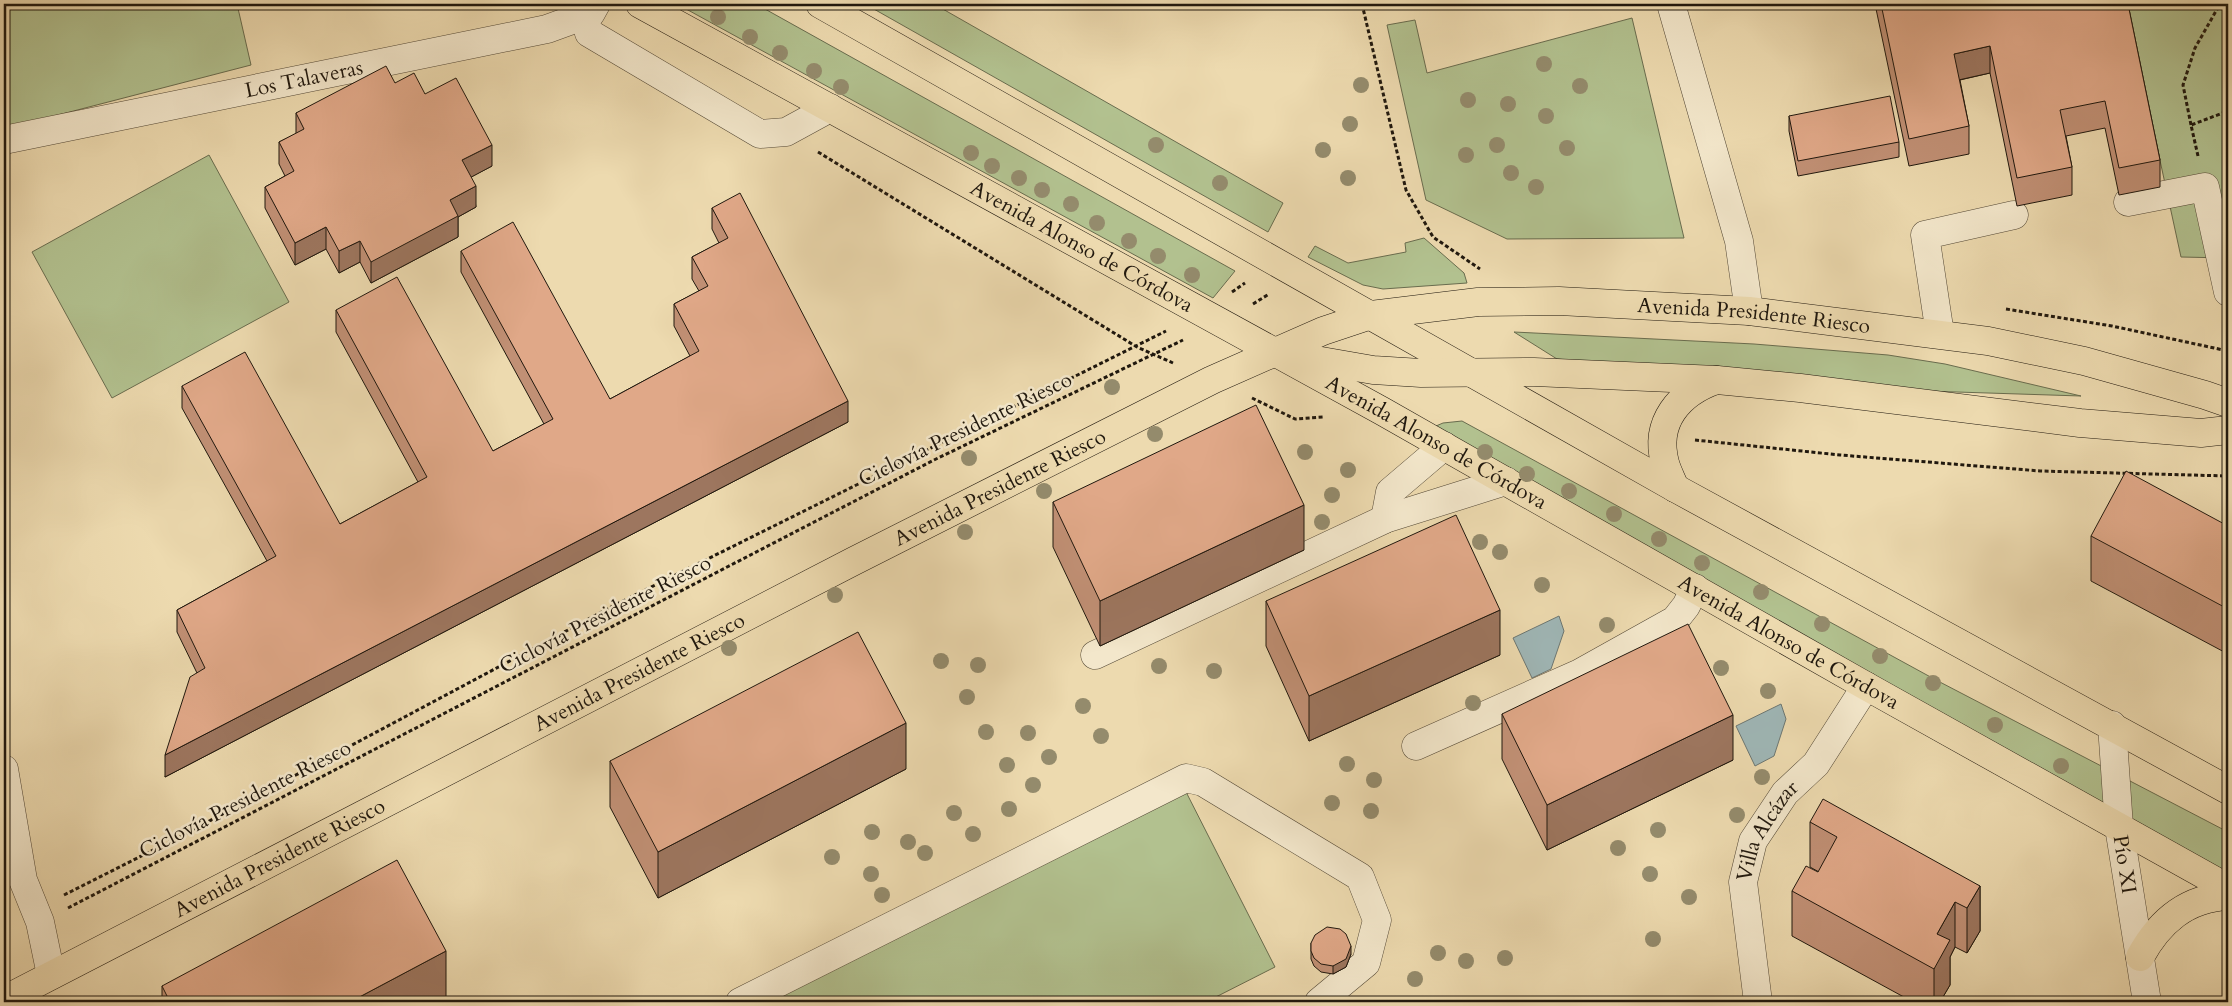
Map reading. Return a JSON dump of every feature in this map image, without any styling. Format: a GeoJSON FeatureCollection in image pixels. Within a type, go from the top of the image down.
{"type":"FeatureCollection","features":[{"type":"Feature","properties":{"kind":"main road","name":"Avenida Alonso de Córdova"},"geometry":{"type":"LineString","coordinates":[[640,4],[1212,316],[1866,686],[2228,888]]}},
{"type":"Feature","properties":{"kind":"main road"},"geometry":{"type":"LineString","coordinates":[[820,4],[1676,488],[2228,790]]}},
{"type":"Feature","properties":{"kind":"main road","name":"Avenida Presidente Riesco"},"geometry":{"type":"LineString","coordinates":[[4,1000],[854,561],[1212,380],[1278,353],[1323,331],[1370,315],[1478,302],[1559,301],[1749,311],[1988,340],[2084,361],[2205,394],[2228,403]]}},
{"type":"Feature","properties":{"kind":"main road"},"geometry":{"type":"LineString","coordinates":[[1278,353],[1373,370],[1421,373],[1470,372],[1717,380],[1800,388],[2080,423],[2201,433],[2228,430]]}},
{"type":"Feature","properties":{"kind":"main road"},"geometry":{"type":"LineString","coordinates":[[1676,488],[1665,462],[1663,436],[1669,416],[1681,399],[1697,386],[1717,380]]}},
{"type":"Feature","properties":{"kind":"main road"},"geometry":{"type":"LineString","coordinates":[[2140,957],[2152,935],[2169,917],[2190,904],[2215,896],[2228,896]]}},
{"type":"Feature","properties":{"kind":"street"},"geometry":{"type":"LineString","coordinates":[[1671,4],[1739,241],[1749,311]]}},
{"type":"Feature","properties":{"kind":"street"},"geometry":{"type":"LineString","coordinates":[[590,10],[589,32],[760,134],[786,132],[830,108]]}},
{"type":"Feature","properties":{"kind":"street","name":"Los Talaveras"},"geometry":{"type":"LineString","coordinates":[[4,140],[547,29],[590,10]]}},
{"type":"Feature","properties":{"kind":"street"},"geometry":{"type":"LineString","coordinates":[[2128,202],[2205,187],[2228,292]]}},
{"type":"Feature","properties":{"kind":"street"},"geometry":{"type":"LineString","coordinates":[[1940,334],[1925,234],[2014,215]]}},
{"type":"Feature","properties":{"kind":"street"},"geometry":{"type":"LineString","coordinates":[[1385,519],[1390,492],[1444,446]]}},
{"type":"Feature","properties":{"kind":"street"},"geometry":{"type":"LineString","coordinates":[[1095,655],[1385,519],[1506,481]]}},
{"type":"Feature","properties":{"kind":"street"},"geometry":{"type":"LineString","coordinates":[[1416,746],[1580,673],[1675,620],[1686,606],[1695,588]]}},
{"type":"Feature","properties":{"kind":"street","name":"Villa Alcázar"},"geometry":{"type":"LineString","coordinates":[[1758,1002],[1743,882],[1752,841],[1785,793],[1816,764],[1866,686]]}},
{"type":"Feature","properties":{"kind":"street","name":"Pío XI"},"geometry":{"type":"LineString","coordinates":[[2112,725],[2119,827],[2147,1002]]}},
{"type":"Feature","properties":{"kind":"street"},"geometry":{"type":"LineString","coordinates":[[4,769],[24,880],[38,915],[52,975]]}},
{"type":"Feature","properties":{"kind":"street"},"geometry":{"type":"LineString","coordinates":[[740,1002],[1186,778],[1203,782],[1360,877],[1377,920],[1366,964],[1319,1002]]}},
{"type":"Feature","properties":{"kind":"path"},"geometry":{"type":"LineString","coordinates":[[1362,4],[1406,190],[1434,237]]}},
{"type":"Feature","properties":{"kind":"path"},"geometry":{"type":"LineString","coordinates":[[2205,187],[2183,85],[2195,48],[2220,4]]}},
{"type":"Feature","properties":{"kind":"path"},"geometry":{"type":"LineString","coordinates":[[2191,125],[2228,111]]}},
{"type":"Feature","properties":{"kind":"path"},"geometry":{"type":"LineString","coordinates":[[786,132],[1137,347],[1296,420]]}},
{"type":"Feature","properties":{"kind":"path"},"geometry":{"type":"LineString","coordinates":[[38,915],[185,834],[613,606],[1137,347],[1212,316],[1276,262]]}},
{"type":"Feature","properties":{"kind":"path","name":"Ciclovía Presidente Riesco"},"geometry":{"type":"LineString","coordinates":[[38,915],[934,460],[1152,354],[1212,316]]}},
{"type":"Feature","properties":{"kind":"path"},"geometry":{"type":"LineString","coordinates":[[1663,436],[1840,455],[2040,471],[2228,476]]}},
{"type":"Feature","properties":{"kind":"green space"},"geometry":{"type":"Polygon","coordinates":[[[4,4],[237,4],[251,65],[4,129],[4,4]]]}},
{"type":"Feature","properties":{"kind":"green space"},"geometry":{"type":"Polygon","coordinates":[[[677,4],[756,4],[1235,271],[1213,298],[677,4]]]}},
{"type":"Feature","properties":{"kind":"green space"},"geometry":{"type":"Polygon","coordinates":[[[865,4],[934,4],[1283,203],[1268,232],[865,4]]]}},
{"type":"Feature","properties":{"kind":"green space"},"geometry":{"type":"Polygon","coordinates":[[[2126,4],[2228,4],[2228,258],[2181,257],[2126,4]]]}},
{"type":"Feature","properties":{"kind":"green space"},"geometry":{"type":"Polygon","coordinates":[[[1632,18],[1684,238],[1507,239],[1426,200],[1387,25],[1415,20],[1427,73],[1632,18]]]}},
{"type":"Feature","properties":{"kind":"green space"},"geometry":{"type":"Polygon","coordinates":[[[209,155],[289,302],[112,398],[32,252],[209,155]]]}},
{"type":"Feature","properties":{"kind":"green space"},"geometry":{"type":"Polygon","coordinates":[[[1424,238],[1464,273],[1467,283],[1383,289],[1363,285],[1308,257],[1315,246],[1348,263],[1406,252],[1405,243],[1424,238]]]}},
{"type":"Feature","properties":{"kind":"green space"},"geometry":{"type":"Polygon","coordinates":[[[1514,332],[1754,344],[1888,355],[1945,364],[2081,396],[1863,389],[1557,359],[1514,332]]]}},
{"type":"Feature","properties":{"kind":"green space"},"geometry":{"type":"Polygon","coordinates":[[[1462,421],[1936,680],[2228,832],[2228,873],[1422,432],[1443,423],[1462,421]]]}},
{"type":"Feature","properties":{"kind":"green space"},"geometry":{"type":"Polygon","coordinates":[[[1183,786],[1275,967],[1206,1002],[754,1002],[1183,786]]]}},
{"type":"Feature","properties":{"kind":"water"},"geometry":{"type":"Polygon","coordinates":[[[1559,616],[1564,631],[1551,669],[1532,678],[1513,638],[1559,616]]]}},
{"type":"Feature","properties":{"kind":"water"},"geometry":{"type":"Polygon","coordinates":[[[1781,704],[1786,719],[1774,756],[1755,766],[1736,726],[1781,704]]]}},
{"type":"Feature","properties":{"kind":"building"},"geometry":{"type":"Polygon","coordinates":[[[1881,4],[2128,4],[2160,160],[2119,168],[2105,101],[2060,110],[2072,167],[2017,178],[1990,46],[1954,54],[1969,126],[1909,139],[1881,4]]]}},
{"type":"Feature","properties":{"kind":"building"},"geometry":{"type":"Polygon","coordinates":[[[386,66],[395,83],[414,73],[425,94],[456,78],[492,145],[462,160],[476,186],[450,200],[458,216],[371,262],[360,241],[339,251],[326,227],[295,243],[265,187],[294,171],[279,142],[304,129],[296,113],[386,66]]]}},
{"type":"Feature","properties":{"kind":"building"},"geometry":{"type":"Polygon","coordinates":[[[1890,96],[1899,142],[1798,161],[1789,116],[1890,96]]]}},
{"type":"Feature","properties":{"kind":"building"},"geometry":{"type":"Polygon","coordinates":[[[740,193],[848,401],[165,755],[190,677],[205,668],[177,610],[276,556],[182,386],[245,352],[340,524],[427,477],[336,310],[397,277],[493,451],[553,419],[461,251],[513,222],[610,399],[699,351],[674,304],[708,286],[692,257],[728,238],[712,208],[740,193]]]}},
{"type":"Feature","properties":{"kind":"building"},"geometry":{"type":"Polygon","coordinates":[[[1256,405],[1304,505],[1100,601],[1053,502],[1256,405]]]}},
{"type":"Feature","properties":{"kind":"building"},"geometry":{"type":"Polygon","coordinates":[[[2126,471],[2228,526],[2228,609],[2091,536],[2126,471]]]}},
{"type":"Feature","properties":{"kind":"building"},"geometry":{"type":"Polygon","coordinates":[[[1456,515],[1500,610],[1309,696],[1266,601],[1456,515]]]}},
{"type":"Feature","properties":{"kind":"building"},"geometry":{"type":"Polygon","coordinates":[[[1688,624],[1733,715],[1547,805],[1502,714],[1688,624]]]}},
{"type":"Feature","properties":{"kind":"building"},"geometry":{"type":"Polygon","coordinates":[[[858,632],[906,723],[658,852],[610,761],[858,632]]]}},
{"type":"Feature","properties":{"kind":"building"},"geometry":{"type":"Polygon","coordinates":[[[1823,799],[1980,886],[1967,908],[1955,902],[1937,934],[1950,940],[1934,969],[1792,891],[1806,866],[1818,872],[1837,837],[1810,822],[1823,799]]]}},
{"type":"Feature","properties":{"kind":"building"},"geometry":{"type":"Polygon","coordinates":[[[397,860],[446,951],[350,1002],[170,1002],[162,986],[397,860]]]}},
{"type":"Feature","properties":{"kind":"building"},"geometry":{"type":"Polygon","coordinates":[[[1327,927],[1340,929],[1346,934],[1351,946],[1346,959],[1333,966],[1321,964],[1314,958],[1311,951],[1311,943],[1315,935],[1327,927]]]}}]}
